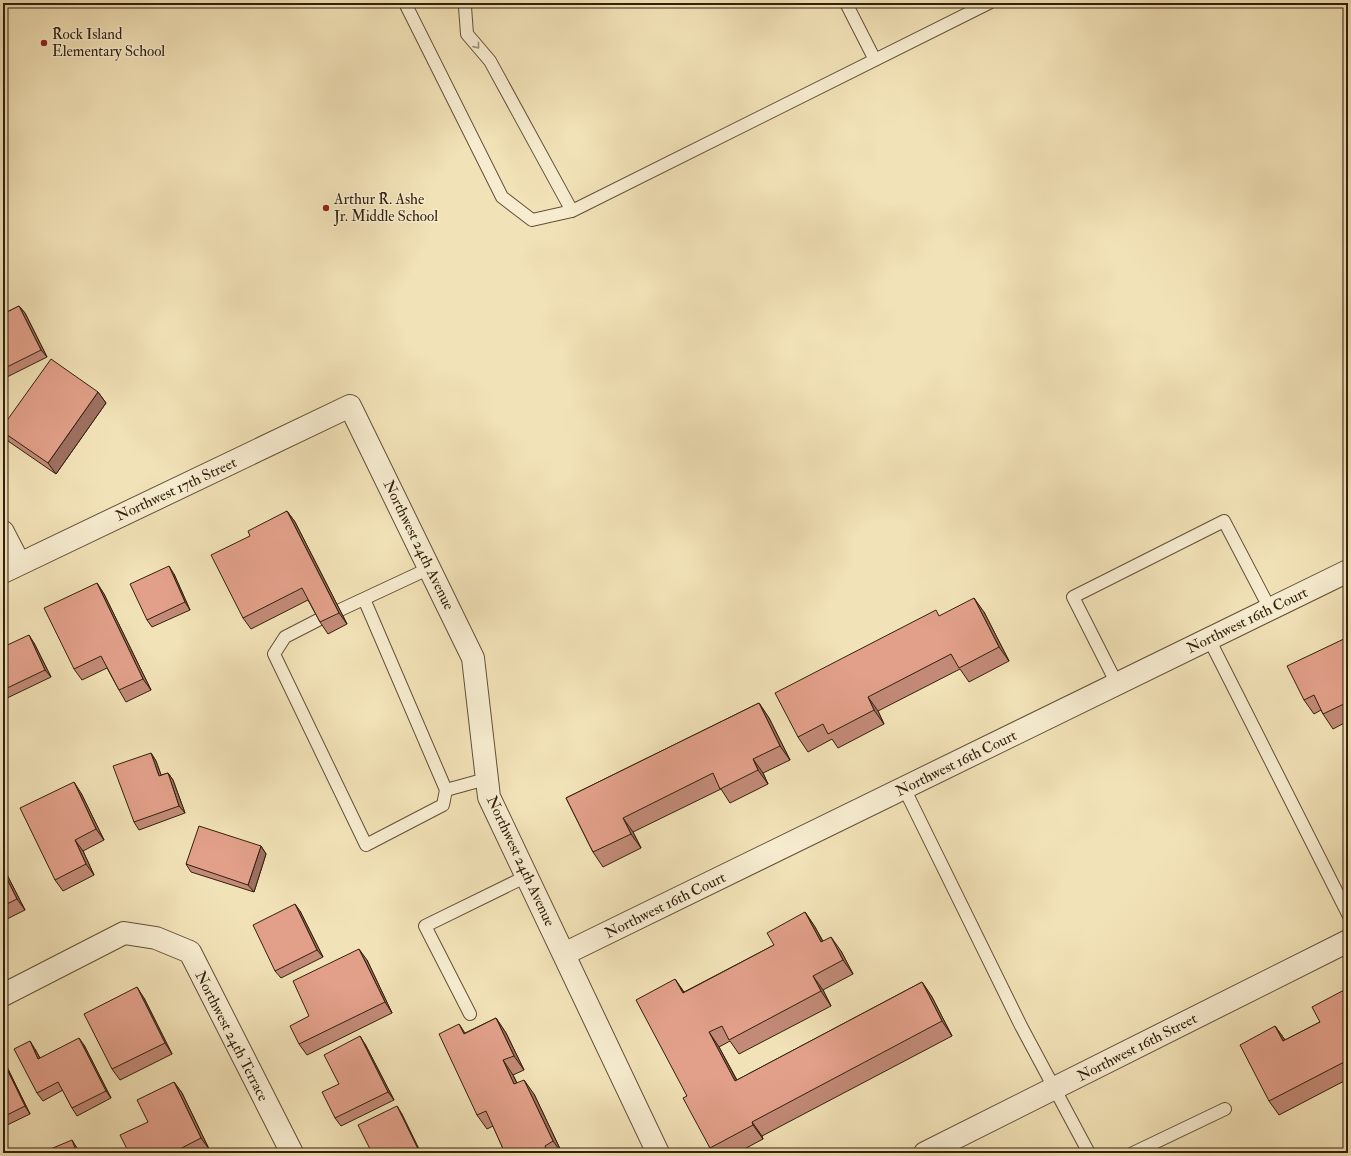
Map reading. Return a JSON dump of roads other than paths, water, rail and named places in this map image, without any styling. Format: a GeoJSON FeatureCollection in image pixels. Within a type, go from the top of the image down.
{"type":"FeatureCollection","features":[{"type":"Feature","properties":{"kind":"street","name":"Northwest 17th Street"},"geometry":{"type":"LineString","coordinates":[[11,567],[350,406]]}},
{"type":"Feature","properties":{"kind":"street","name":"Northwest 24th Avenue"},"geometry":{"type":"LineString","coordinates":[[350,406],[474,658],[488,797],[658,1153]]}},
{"type":"Feature","properties":{"kind":"street"},"geometry":{"type":"LineString","coordinates":[[3,532],[11,567]]}},
{"type":"Feature","properties":{"kind":"street","name":"Northwest 16th Court"},"geometry":{"type":"LineString","coordinates":[[564,954],[1348,571]]}},
{"type":"Feature","properties":{"kind":"street","name":"Northwest 24th Terrace"},"geometry":{"type":"LineString","coordinates":[[3,994],[124,934],[156,938],[190,952],[292,1153]]}},
{"type":"Feature","properties":{"kind":"street","name":"Northwest 16th Street"},"geometry":{"type":"LineString","coordinates":[[926,1153],[1348,941]]}},
{"type":"Feature","properties":{"kind":"lane"},"geometry":{"type":"LineString","coordinates":[[405,3],[502,197],[532,220],[572,211],[989,3]]}},
{"type":"Feature","properties":{"kind":"lane"},"geometry":{"type":"LineString","coordinates":[[467,3],[465,7],[468,34],[490,61],[572,211]]}},
{"type":"Feature","properties":{"kind":"lane"},"geometry":{"type":"LineString","coordinates":[[846,3],[875,60]]}},
{"type":"Feature","properties":{"kind":"lane"},"geometry":{"type":"LineString","coordinates":[[1117,684],[1073,598],[1224,521],[1270,609]]}},
{"type":"Feature","properties":{"kind":"lane"},"geometry":{"type":"LineString","coordinates":[[340,610],[430,568]]}},
{"type":"Feature","properties":{"kind":"lane"},"geometry":{"type":"LineString","coordinates":[[320,619],[285,637],[274,654],[366,845],[443,805],[446,790],[364,600]]}},
{"type":"Feature","properties":{"kind":"lane"},"geometry":{"type":"LineString","coordinates":[[1209,639],[1348,914]]}},
{"type":"Feature","properties":{"kind":"lane"},"geometry":{"type":"LineString","coordinates":[[446,790],[486,780]]}},
{"type":"Feature","properties":{"kind":"lane"},"geometry":{"type":"LineString","coordinates":[[904,788],[1021,1026],[1089,1153]]}},
{"type":"Feature","properties":{"kind":"lane"},"geometry":{"type":"LineString","coordinates":[[470,1014],[425,926],[527,876]]}},
{"type":"Feature","properties":{"kind":"lane"},"geometry":{"type":"LineString","coordinates":[[1133,1153],[1224,1110]]}},
{"type":"Feature","properties":{"kind":"place","name":"Rock Island Elementary School"},"geometry":{"type":"Point","coordinates":[44,43]}},
{"type":"Feature","properties":{"kind":"place","name":"Arthur R. Ashe Jr. Middle School"},"geometry":{"type":"Point","coordinates":[326,208]}}]}
